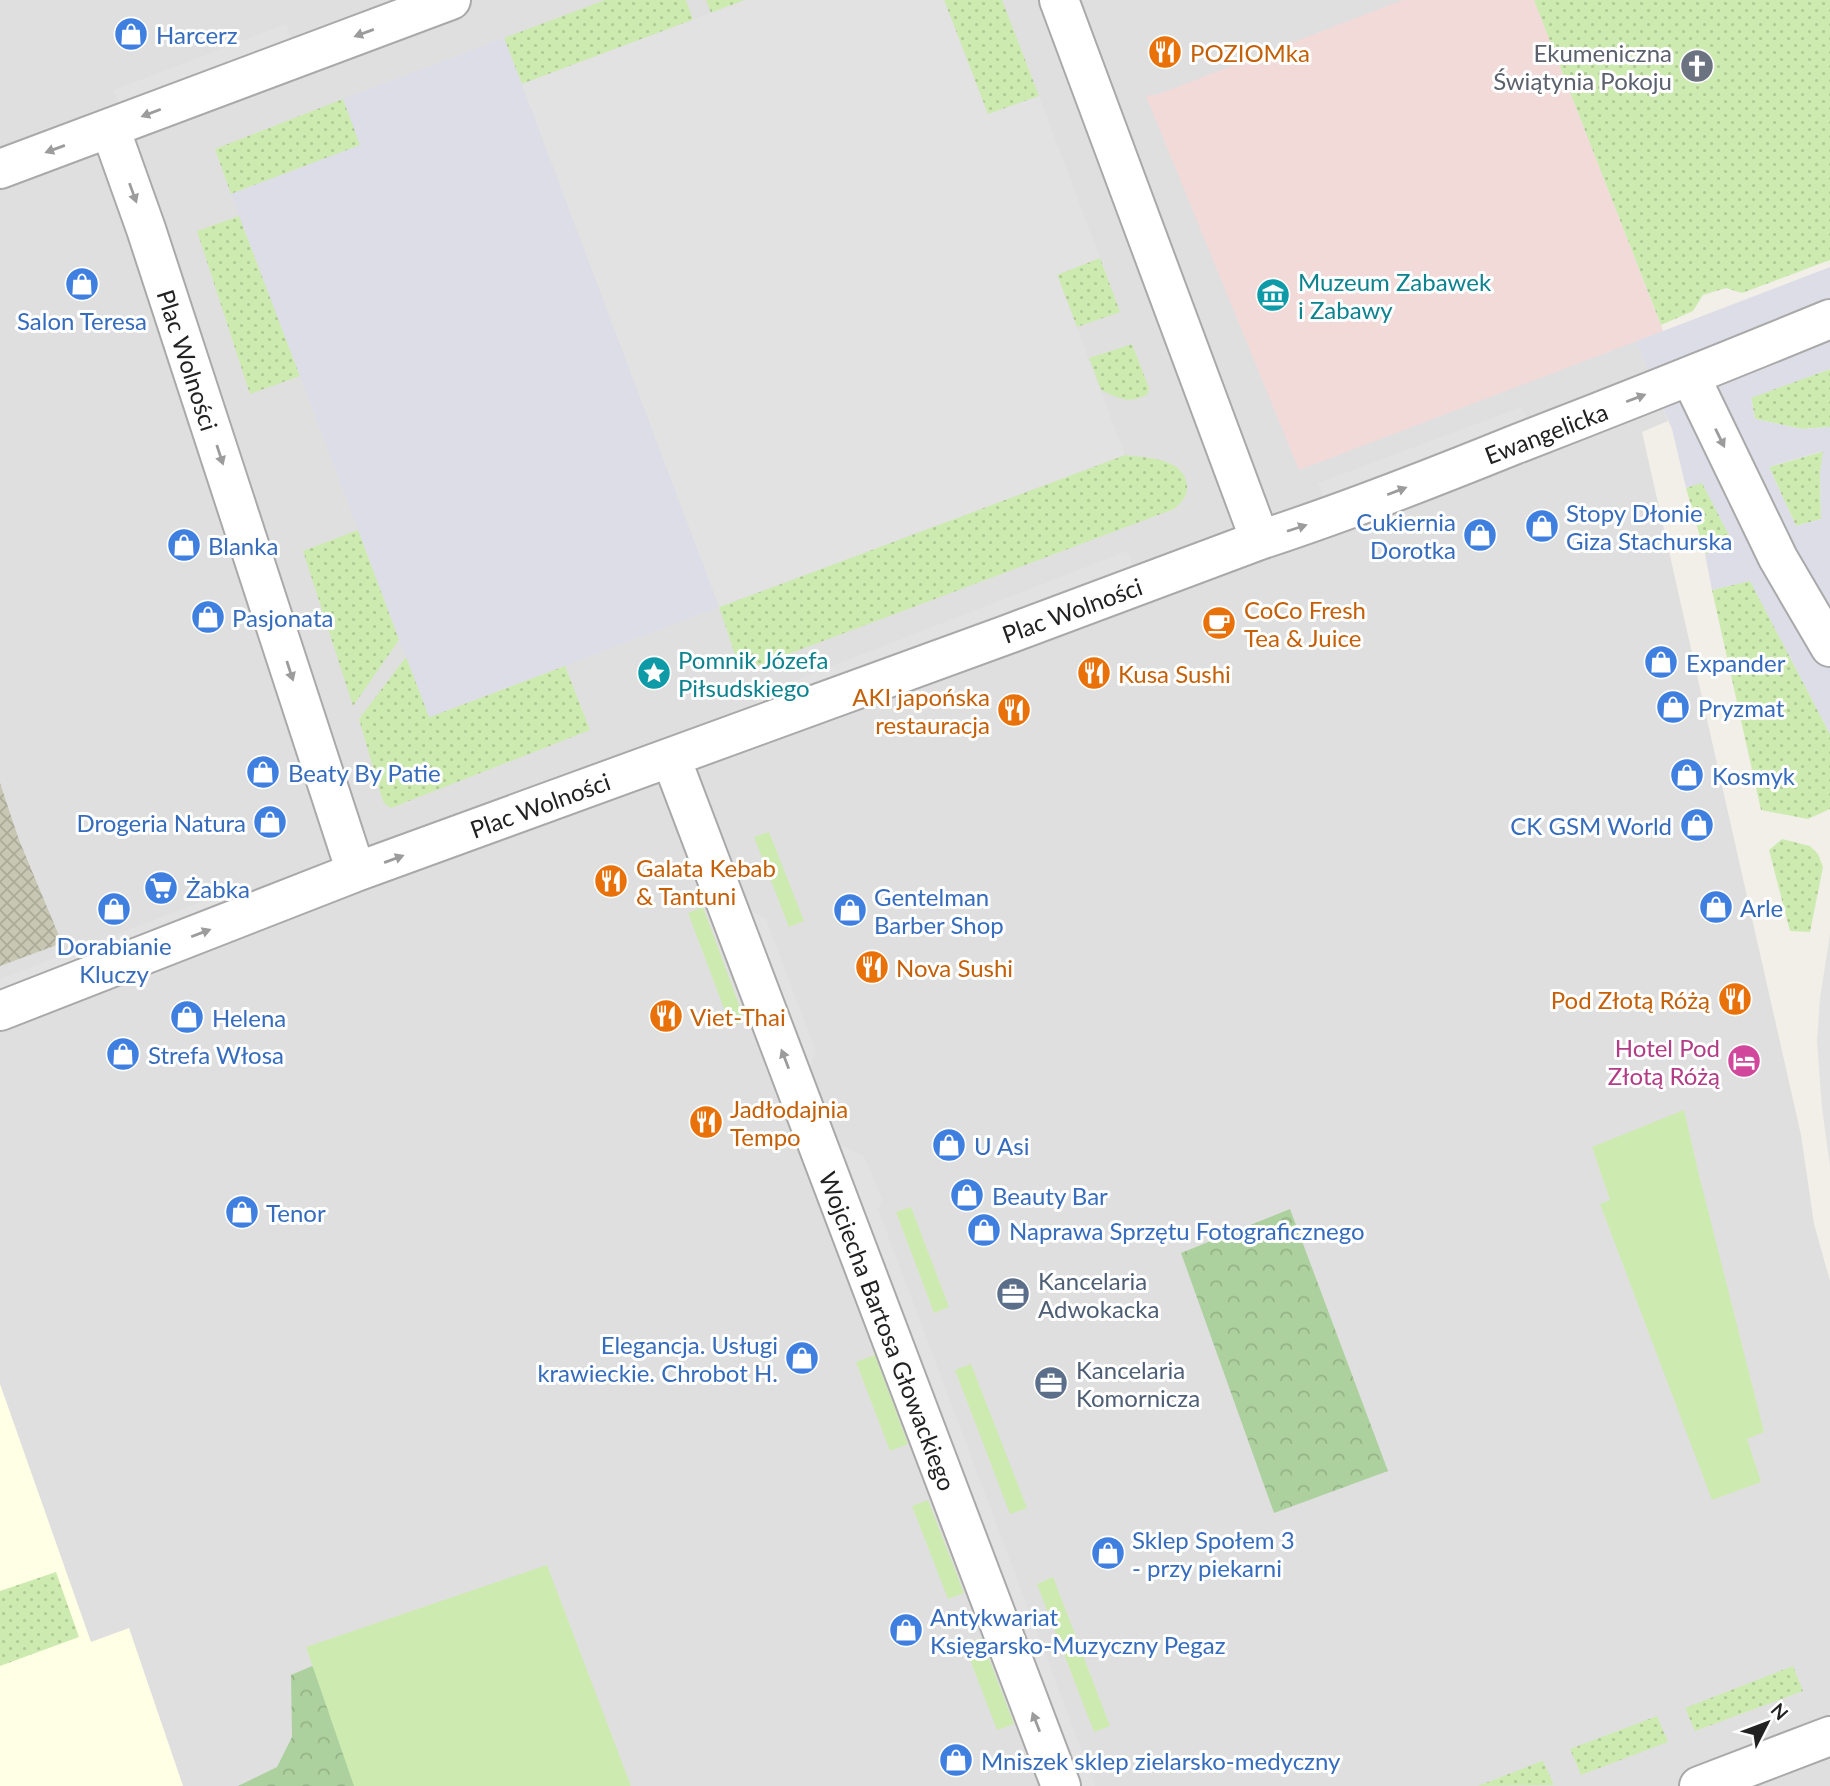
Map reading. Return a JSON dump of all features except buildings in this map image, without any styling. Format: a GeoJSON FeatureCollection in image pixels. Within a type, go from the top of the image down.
{"type":"FeatureCollection","features":[{"type":"Feature","properties":{"kind":"street"},"geometry":{"type":"LineString","coordinates":[[0,169],[110,128],[400,9],[450,0]]}},
{"type":"Feature","properties":{"kind":"street"},"geometry":{"type":"LineString","coordinates":[[1059,0],[1260,540]]}},
{"type":"Feature","properties":{"kind":"street","name":"Plac Wolności"},"geometry":{"type":"LineString","coordinates":[[110,128],[146,229],[356,872],[1260,540]]}},
{"type":"Feature","properties":{"kind":"street","name":"Ewangelicka"},"geometry":{"type":"LineString","coordinates":[[1260,540],[1319,521],[1830,319]]}},
{"type":"Feature","properties":{"kind":"street"},"geometry":{"type":"LineString","coordinates":[[1690,376],[1778,558],[1830,647]]}},
{"type":"Feature","properties":{"kind":"street","name":"Wojciecha Bartosa Głowackiego"},"geometry":{"type":"LineString","coordinates":[[671,758],[1060,1786]]}},
{"type":"Feature","properties":{"kind":"street"},"geometry":{"type":"LineString","coordinates":[[0,1011],[356,872]]}},
{"type":"Feature","properties":{"kind":"street"},"geometry":{"type":"LineString","coordinates":[[1699,1786],[1830,1737]]}},
{"type":"Feature","properties":{"kind":"shaded area"},"geometry":{"type":"Polygon","coordinates":[[[0,0],[1534,0],[1663,331],[1637,341],[1668,421],[1642,432],[1801,1135],[1814,1224],[1830,1281],[1830,1786],[0,1786],[0,0]]]}},
{"type":"Feature","properties":{"kind":"shaded area"},"geometry":{"type":"Polygon","coordinates":[[[745,0],[944,0],[988,114],[1039,96],[1100,258],[1057,275],[1125,455],[719,607],[522,84],[745,0]]]}},
{"type":"Feature","properties":{"kind":"shaded area"},"geometry":{"type":"Polygon","coordinates":[[[1403,0],[1534,0],[1663,331],[1299,470],[1146,96],[1159,94],[1403,0]]]}},
{"type":"Feature","properties":{"kind":"shaded area"},"geometry":{"type":"Polygon","coordinates":[[[286,24],[291,39],[119,105],[114,90],[286,24]]]}},
{"type":"Feature","properties":{"kind":"shaded area"},"geometry":{"type":"Polygon","coordinates":[[[504,38],[719,607],[429,717],[231,194],[360,145],[343,99],[504,38]]]}},
{"type":"Feature","properties":{"kind":"shaded area"},"geometry":{"type":"Polygon","coordinates":[[[1830,267],[1830,369],[1751,398],[1755,419],[1802,429],[1830,427],[1830,734],[1750,581],[1712,590],[1705,554],[1734,545],[1702,483],[1686,488],[1672,429],[1637,341],[1830,267]],[[1823,451],[1769,467],[1796,526],[1821,519],[1820,473],[1823,451]]]}},
{"type":"Feature","properties":{"kind":"shaded area"},"geometry":{"type":"Polygon","coordinates":[[[1522,407],[1530,425],[1325,501],[1318,483],[1522,407]]]}},
{"type":"Feature","properties":{"kind":"shaded area"},"geometry":{"type":"Polygon","coordinates":[[[1127,551],[1134,570],[761,715],[755,696],[1127,551]]]}},
{"type":"Feature","properties":{"kind":"shaded area"},"geometry":{"type":"Polygon","coordinates":[[[0,783],[19,840],[62,943],[0,966],[0,783]]]}},
{"type":"Feature","properties":{"kind":"shaded area"},"geometry":{"type":"Polygon","coordinates":[[[248,884],[256,903],[0,1001],[0,979],[248,884]]]}},
{"type":"Feature","properties":{"kind":"shaded area"},"geometry":{"type":"Polygon","coordinates":[[[742,906],[766,919],[816,1052],[806,1077],[742,906]]]}},
{"type":"Feature","properties":{"kind":"shaded area"},"geometry":{"type":"Polygon","coordinates":[[[1830,934],[1830,1166],[1817,1041],[1820,998],[1830,934]]]}},
{"type":"Feature","properties":{"kind":"shaded area"},"geometry":{"type":"Polygon","coordinates":[[[831,1141],[864,1156],[882,1200],[878,1209],[1095,1786],[1075,1786],[831,1141]]]}},
{"type":"Feature","properties":{"kind":"shaded area"},"geometry":{"type":"Polygon","coordinates":[[[0,1384],[91,1642],[129,1628],[183,1786],[0,1786],[0,1384]]]}},
{"type":"Feature","properties":{"kind":"green space"},"geometry":{"type":"Polygon","coordinates":[[[605,0],[686,0],[693,20],[522,84],[504,38],[605,0]]]}},
{"type":"Feature","properties":{"kind":"green space"},"geometry":{"type":"Polygon","coordinates":[[[706,0],[745,0],[711,13],[706,0]]]}},
{"type":"Feature","properties":{"kind":"green space"},"geometry":{"type":"Polygon","coordinates":[[[944,0],[1002,0],[1039,96],[988,115],[944,0]]]}},
{"type":"Feature","properties":{"kind":"green space"},"geometry":{"type":"Polygon","coordinates":[[[1534,0],[1830,0],[1830,260],[1742,293],[1726,288],[1703,295],[1693,311],[1661,325],[1534,0]]]}},
{"type":"Feature","properties":{"kind":"green space"},"geometry":{"type":"Polygon","coordinates":[[[343,99],[361,145],[231,194],[215,149],[343,99]]]}},
{"type":"Feature","properties":{"kind":"green space"},"geometry":{"type":"Polygon","coordinates":[[[239,216],[300,376],[250,394],[197,231],[239,216]]]}},
{"type":"Feature","properties":{"kind":"green space"},"geometry":{"type":"Polygon","coordinates":[[[1100,258],[1120,312],[1077,327],[1057,274],[1100,258]]]}},
{"type":"Feature","properties":{"kind":"green space"},"geometry":{"type":"Polygon","coordinates":[[[1132,344],[1149,388],[1148,394],[1130,400],[1101,390],[1089,358],[1132,344]]]}},
{"type":"Feature","properties":{"kind":"green space"},"geometry":{"type":"Polygon","coordinates":[[[1830,369],[1830,427],[1802,429],[1755,419],[1751,397],[1830,369]]]}},
{"type":"Feature","properties":{"kind":"green space"},"geometry":{"type":"Polygon","coordinates":[[[1824,451],[1820,474],[1821,519],[1796,526],[1769,467],[1824,451]]]}},
{"type":"Feature","properties":{"kind":"green space"},"geometry":{"type":"Polygon","coordinates":[[[1125,455],[1153,458],[1179,469],[1187,485],[1182,501],[1174,509],[741,672],[719,607],[1125,455]]]}},
{"type":"Feature","properties":{"kind":"green space"},"geometry":{"type":"Polygon","coordinates":[[[1702,482],[1735,546],[1705,554],[1686,488],[1702,482]]]}},
{"type":"Feature","properties":{"kind":"green space"},"geometry":{"type":"Polygon","coordinates":[[[358,530],[399,640],[353,706],[303,551],[358,530]]]}},
{"type":"Feature","properties":{"kind":"green space"},"geometry":{"type":"Polygon","coordinates":[[[1750,580],[1830,734],[1830,809],[1808,819],[1761,810],[1712,590],[1750,580]]]}},
{"type":"Feature","properties":{"kind":"green space"},"geometry":{"type":"Polygon","coordinates":[[[406,657],[430,717],[565,666],[590,730],[391,808],[382,798],[359,719],[406,657]]]}},
{"type":"Feature","properties":{"kind":"green space"},"geometry":{"type":"Polygon","coordinates":[[[769,832],[804,921],[789,927],[754,837],[769,832]]]}},
{"type":"Feature","properties":{"kind":"green space"},"geometry":{"type":"Polygon","coordinates":[[[1782,839],[1810,846],[1818,854],[1823,867],[1810,932],[1790,931],[1769,850],[1782,839]]]}},
{"type":"Feature","properties":{"kind":"green space"},"geometry":{"type":"Polygon","coordinates":[[[703,907],[745,1021],[731,1027],[688,913],[703,907]]]}},
{"type":"Feature","properties":{"kind":"green space"},"geometry":{"type":"Polygon","coordinates":[[[1684,1110],[1764,1432],[1747,1439],[1761,1482],[1712,1500],[1600,1204],[1610,1200],[1592,1147],[1684,1110]]]}},
{"type":"Feature","properties":{"kind":"green space"},"geometry":{"type":"Polygon","coordinates":[[[911,1207],[949,1307],[934,1313],[896,1212],[911,1207]]]}},
{"type":"Feature","properties":{"kind":"green space"},"geometry":{"type":"Polygon","coordinates":[[[1290,1209],[1388,1471],[1274,1513],[1181,1253],[1290,1209]]]}},
{"type":"Feature","properties":{"kind":"green space"},"geometry":{"type":"Polygon","coordinates":[[[875,1355],[908,1444],[890,1451],[856,1362],[875,1355]]]}},
{"type":"Feature","properties":{"kind":"green space"},"geometry":{"type":"Polygon","coordinates":[[[971,1364],[1027,1508],[1010,1514],[955,1370],[971,1364]]]}},
{"type":"Feature","properties":{"kind":"green space"},"geometry":{"type":"Polygon","coordinates":[[[928,1500],[964,1593],[948,1599],[912,1506],[928,1500]]]}},
{"type":"Feature","properties":{"kind":"green space"},"geometry":{"type":"Polygon","coordinates":[[[547,1565],[631,1786],[354,1786],[306,1647],[547,1565]]]}},
{"type":"Feature","properties":{"kind":"green space"},"geometry":{"type":"Polygon","coordinates":[[[56,1572],[79,1637],[0,1666],[0,1591],[56,1572]]]}},
{"type":"Feature","properties":{"kind":"green space"},"geometry":{"type":"Polygon","coordinates":[[[1053,1577],[1110,1726],[1094,1732],[1037,1584],[1053,1577]]]}},
{"type":"Feature","properties":{"kind":"green space"},"geometry":{"type":"Polygon","coordinates":[[[981,1638],[1014,1724],[997,1730],[964,1644],[981,1638]]]}},
{"type":"Feature","properties":{"kind":"green space"},"geometry":{"type":"Polygon","coordinates":[[[312,1666],[343,1702],[366,1786],[238,1786],[277,1767],[292,1737],[291,1675],[312,1666]]]}},
{"type":"Feature","properties":{"kind":"green space"},"geometry":{"type":"Polygon","coordinates":[[[1793,1666],[1803,1691],[1695,1731],[1685,1708],[1793,1666]]]}},
{"type":"Feature","properties":{"kind":"green space"},"geometry":{"type":"Polygon","coordinates":[[[1657,1716],[1668,1742],[1581,1775],[1570,1749],[1657,1716]]]}},
{"type":"Feature","properties":{"kind":"green space"},"geometry":{"type":"Polygon","coordinates":[[[1542,1761],[1554,1785],[1478,1786],[1542,1761]]]}},
{"type":"Feature","properties":{"kind":"place","name":"Harcerz"},"geometry":{"type":"Point","coordinates":[131,34]}},
{"type":"Feature","properties":{"kind":"place","name":"POZIOMka"},"geometry":{"type":"Point","coordinates":[1165,52]}},
{"type":"Feature","properties":{"kind":"place","name":"Ekumeniczna Świątynia Pokoju"},"geometry":{"type":"Point","coordinates":[1697,66]}},
{"type":"Feature","properties":{"kind":"place","name":"Salon Teresa"},"geometry":{"type":"Point","coordinates":[82,284]}},
{"type":"Feature","properties":{"kind":"place","name":"Muzeum Zabawek i Zabawy"},"geometry":{"type":"Point","coordinates":[1273,295]}},
{"type":"Feature","properties":{"kind":"place","name":"Stopy Dłonie Giza Stachurska"},"geometry":{"type":"Point","coordinates":[1542,526]}},
{"type":"Feature","properties":{"kind":"place","name":"Cukiernia Dorotka"},"geometry":{"type":"Point","coordinates":[1480,535]}},
{"type":"Feature","properties":{"kind":"place","name":"Blanka"},"geometry":{"type":"Point","coordinates":[184,545]}},
{"type":"Feature","properties":{"kind":"place","name":"Pasjonata"},"geometry":{"type":"Point","coordinates":[208,617]}},
{"type":"Feature","properties":{"kind":"place","name":"CoCo Fresh Tea & Juice"},"geometry":{"type":"Point","coordinates":[1219,623]}},
{"type":"Feature","properties":{"kind":"place","name":"Expander"},"geometry":{"type":"Point","coordinates":[1661,662]}},
{"type":"Feature","properties":{"kind":"place","name":"Pomnik Józefa Piłsudskiego"},"geometry":{"type":"Point","coordinates":[654,673]}},
{"type":"Feature","properties":{"kind":"place","name":"Kusa Sushi"},"geometry":{"type":"Point","coordinates":[1094,673]}},
{"type":"Feature","properties":{"kind":"place","name":"Pryzmat"},"geometry":{"type":"Point","coordinates":[1673,707]}},
{"type":"Feature","properties":{"kind":"place","name":"AKI japońska restauracja"},"geometry":{"type":"Point","coordinates":[1014,710]}},
{"type":"Feature","properties":{"kind":"place","name":"Beaty By Patie"},"geometry":{"type":"Point","coordinates":[263,772]}},
{"type":"Feature","properties":{"kind":"place","name":"Kosmyk"},"geometry":{"type":"Point","coordinates":[1687,775]}},
{"type":"Feature","properties":{"kind":"place","name":"Drogeria Natura"},"geometry":{"type":"Point","coordinates":[270,822]}},
{"type":"Feature","properties":{"kind":"place","name":"CK GSM World"},"geometry":{"type":"Point","coordinates":[1697,825]}},
{"type":"Feature","properties":{"kind":"place","name":"Galata Kebab & Tantuni"},"geometry":{"type":"Point","coordinates":[611,881]}},
{"type":"Feature","properties":{"kind":"place","name":"Żabka"},"geometry":{"type":"Point","coordinates":[161,888]}},
{"type":"Feature","properties":{"kind":"place","name":"Arle"},"geometry":{"type":"Point","coordinates":[1716,907]}},
{"type":"Feature","properties":{"kind":"place","name":"Dorabianie Kluczy"},"geometry":{"type":"Point","coordinates":[114,909]}},
{"type":"Feature","properties":{"kind":"place","name":"Gentelman Barber Shop"},"geometry":{"type":"Point","coordinates":[850,910]}},
{"type":"Feature","properties":{"kind":"place","name":"Nova Sushi"},"geometry":{"type":"Point","coordinates":[872,967]}},
{"type":"Feature","properties":{"kind":"place","name":"Pod Złotą Różą"},"geometry":{"type":"Point","coordinates":[1735,999]}},
{"type":"Feature","properties":{"kind":"place","name":"Viet-Thai"},"geometry":{"type":"Point","coordinates":[666,1016]}},
{"type":"Feature","properties":{"kind":"place","name":"Helena"},"geometry":{"type":"Point","coordinates":[187,1017]}},
{"type":"Feature","properties":{"kind":"place","name":"Strefa Włosa"},"geometry":{"type":"Point","coordinates":[123,1054]}},
{"type":"Feature","properties":{"kind":"place","name":"Hotel Pod Złotą Różą"},"geometry":{"type":"Point","coordinates":[1744,1061]}},
{"type":"Feature","properties":{"kind":"place","name":"Jadłodajnia Tempo"},"geometry":{"type":"Point","coordinates":[706,1122]}},
{"type":"Feature","properties":{"kind":"place","name":"U Asi"},"geometry":{"type":"Point","coordinates":[949,1145]}},
{"type":"Feature","properties":{"kind":"place","name":"Beauty Bar"},"geometry":{"type":"Point","coordinates":[967,1195]}},
{"type":"Feature","properties":{"kind":"place","name":"Tenor"},"geometry":{"type":"Point","coordinates":[242,1212]}},
{"type":"Feature","properties":{"kind":"place","name":"Naprawa Sprzętu Fotograficznego"},"geometry":{"type":"Point","coordinates":[984,1230]}},
{"type":"Feature","properties":{"kind":"place","name":"Kancelaria Adwokacka"},"geometry":{"type":"Point","coordinates":[1013,1294]}},
{"type":"Feature","properties":{"kind":"place","name":"Elegancja. Usługi krawieckie. Chrobot H."},"geometry":{"type":"Point","coordinates":[802,1358]}},
{"type":"Feature","properties":{"kind":"place","name":"Kancelaria Komornicza"},"geometry":{"type":"Point","coordinates":[1051,1383]}},
{"type":"Feature","properties":{"kind":"place","name":"Sklep Społem 3 - przy piekarni"},"geometry":{"type":"Point","coordinates":[1108,1553]}},
{"type":"Feature","properties":{"kind":"place","name":"Antykwariat Księgarsko-Muzyczny Pegaz"},"geometry":{"type":"Point","coordinates":[906,1630]}},
{"type":"Feature","properties":{"kind":"place","name":"Mniszek sklep zielarsko-medyczny"},"geometry":{"type":"Point","coordinates":[956,1760]}}]}
